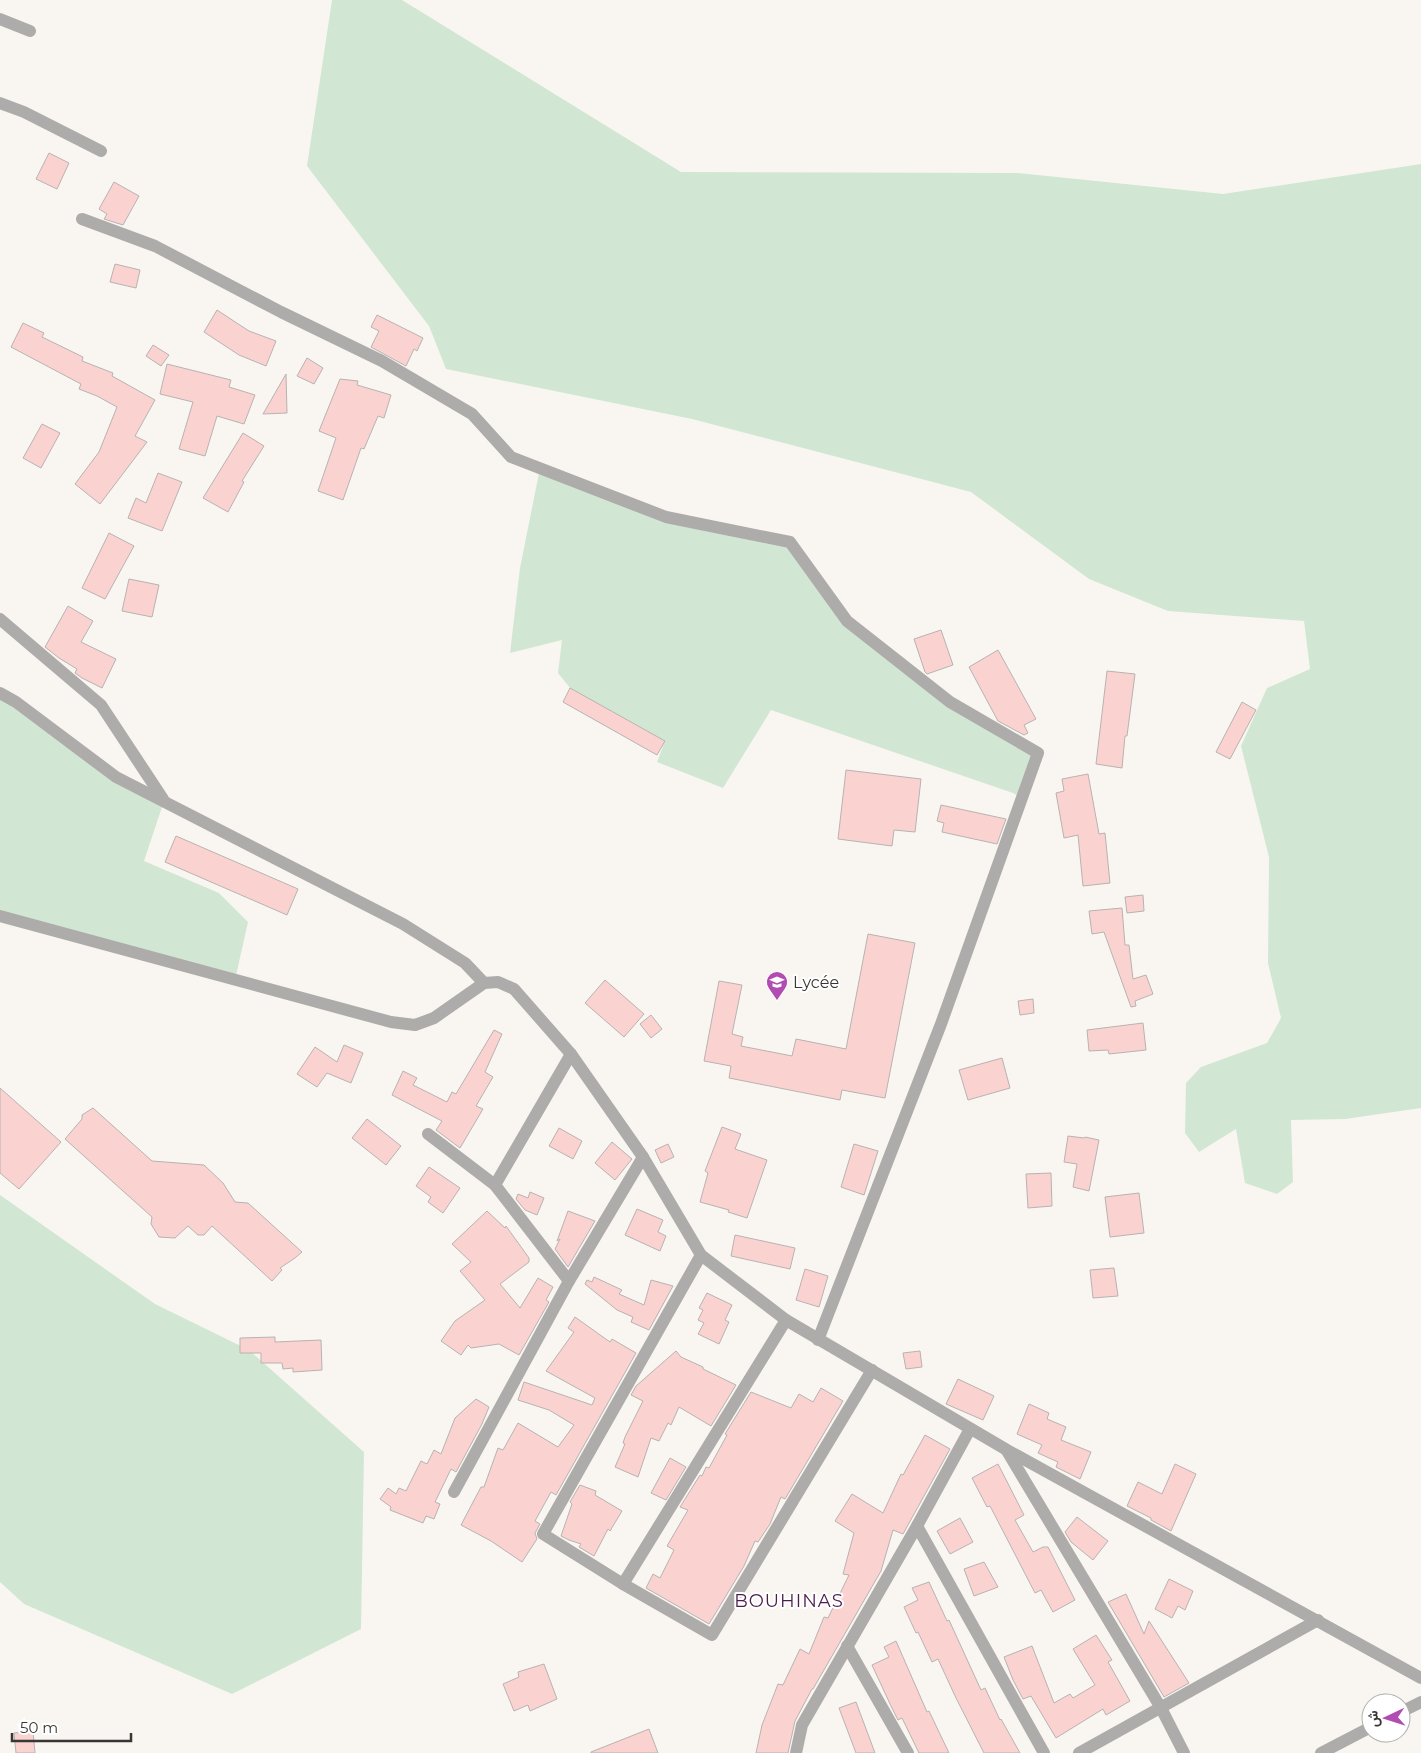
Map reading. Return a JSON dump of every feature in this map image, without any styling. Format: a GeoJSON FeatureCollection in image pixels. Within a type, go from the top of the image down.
{"type":"FeatureCollection","features":[{"type":"Feature","properties":{"kind":"street"},"geometry":{"type":"LineString","coordinates":[[0,19],[30,31]]}},
{"type":"Feature","properties":{"kind":"street"},"geometry":{"type":"LineString","coordinates":[[0,102],[101,151]]}},
{"type":"Feature","properties":{"kind":"street"},"geometry":{"type":"LineString","coordinates":[[82,219],[155,246],[281,312],[382,361],[472,414],[511,457],[666,517],[790,542],[847,621],[950,702],[1038,753],[941,1024],[818,1340]]}},
{"type":"Feature","properties":{"kind":"street"},"geometry":{"type":"LineString","coordinates":[[0,619],[101,705],[164,802]]}},
{"type":"Feature","properties":{"kind":"street"},"geometry":{"type":"LineString","coordinates":[[0,693],[16,702],[116,777],[403,924],[465,963],[484,983]]}},
{"type":"Feature","properties":{"kind":"street"},"geometry":{"type":"LineString","coordinates":[[0,916],[390,1022],[414,1025],[434,1018],[484,983],[498,982],[514,989],[571,1054],[643,1157],[701,1255],[786,1320],[1007,1450],[1421,1678]]}},
{"type":"Feature","properties":{"kind":"street"},"geometry":{"type":"LineString","coordinates":[[495,1185],[571,1054]]}},
{"type":"Feature","properties":{"kind":"street"},"geometry":{"type":"LineString","coordinates":[[428,1134],[495,1185],[569,1280]]}},
{"type":"Feature","properties":{"kind":"street"},"geometry":{"type":"LineString","coordinates":[[454,1492],[569,1280],[643,1157]]}},
{"type":"Feature","properties":{"kind":"street"},"geometry":{"type":"LineString","coordinates":[[701,1255],[543,1534],[623,1584],[712,1635],[872,1370]]}},
{"type":"Feature","properties":{"kind":"street"},"geometry":{"type":"LineString","coordinates":[[623,1584],[786,1320]]}},
{"type":"Feature","properties":{"kind":"street"},"geometry":{"type":"LineString","coordinates":[[796,1753],[802,1725],[917,1526],[970,1429]]}},
{"type":"Feature","properties":{"kind":"street"},"geometry":{"type":"LineString","coordinates":[[1007,1450],[1161,1708],[1184,1753]]}},
{"type":"Feature","properties":{"kind":"street"},"geometry":{"type":"LineString","coordinates":[[917,1526],[1044,1753]]}},
{"type":"Feature","properties":{"kind":"street"},"geometry":{"type":"LineString","coordinates":[[1079,1753],[1318,1620]]}},
{"type":"Feature","properties":{"kind":"street"},"geometry":{"type":"LineString","coordinates":[[848,1646],[908,1753]]}},
{"type":"Feature","properties":{"kind":"street"},"geometry":{"type":"LineString","coordinates":[[1321,1753],[1361,1733]]}},
{"type":"Feature","properties":{"kind":"green space"},"geometry":{"type":"Polygon","coordinates":[[[332,0],[402,0],[681,172],[1018,173],[1223,194],[1421,164],[1421,1108],[1345,1119],[1291,1120],[1293,1182],[1277,1194],[1245,1183],[1236,1129],[1199,1152],[1185,1133],[1186,1083],[1201,1067],[1267,1043],[1281,1018],[1268,963],[1269,857],[1241,746],[1267,688],[1310,669],[1304,621],[1168,611],[1089,579],[971,492],[692,419],[446,369],[429,326],[307,166],[332,0]]]}},
{"type":"Feature","properties":{"kind":"green space"},"geometry":{"type":"Polygon","coordinates":[[[540,468],[666,517],[790,542],[847,621],[950,702],[1038,753],[1022,798],[1013,793],[771,710],[723,788],[657,762],[665,741],[570,688],[558,673],[562,640],[510,653],[520,568],[540,468]]]}},
{"type":"Feature","properties":{"kind":"green space"},"geometry":{"type":"Polygon","coordinates":[[[0,693],[116,777],[164,801],[144,861],[219,893],[248,922],[235,980],[0,916],[0,693]]]}},
{"type":"Feature","properties":{"kind":"green space"},"geometry":{"type":"Polygon","coordinates":[[[0,1195],[155,1304],[249,1350],[364,1452],[361,1629],[232,1694],[24,1604],[0,1582],[0,1195]]]}},
{"type":"Feature","properties":{"kind":"building"},"geometry":{"type":"Polygon","coordinates":[[[49,153],[69,163],[57,189],[36,179],[49,153]]]}},
{"type":"Feature","properties":{"kind":"building"},"geometry":{"type":"Polygon","coordinates":[[[114,182],[139,196],[123,225],[104,219],[107,214],[99,209],[114,182]]]}},
{"type":"Feature","properties":{"kind":"building"},"geometry":{"type":"Polygon","coordinates":[[[115,264],[140,270],[136,288],[110,282],[115,264]]]}},
{"type":"Feature","properties":{"kind":"building"},"geometry":{"type":"Polygon","coordinates":[[[217,310],[249,331],[276,341],[266,366],[239,355],[204,332],[217,310]]]}},
{"type":"Feature","properties":{"kind":"building"},"geometry":{"type":"Polygon","coordinates":[[[377,315],[423,338],[417,351],[414,349],[406,366],[371,347],[379,331],[371,327],[377,315]]]}},
{"type":"Feature","properties":{"kind":"building"},"geometry":{"type":"Polygon","coordinates":[[[23,323],[44,333],[42,337],[83,357],[82,361],[113,373],[112,376],[155,400],[135,436],[147,442],[100,504],[75,484],[99,452],[117,407],[79,389],[81,384],[11,347],[23,323]]]}},
{"type":"Feature","properties":{"kind":"building"},"geometry":{"type":"Polygon","coordinates":[[[153,345],[169,355],[161,366],[146,356],[153,345]]]}},
{"type":"Feature","properties":{"kind":"building"},"geometry":{"type":"Polygon","coordinates":[[[307,358],[323,368],[314,384],[297,376],[307,358]]]}},
{"type":"Feature","properties":{"kind":"building"},"geometry":{"type":"Polygon","coordinates":[[[167,364],[231,380],[229,387],[255,395],[244,424],[217,416],[205,456],[179,449],[193,402],[160,394],[167,364]]]}},
{"type":"Feature","properties":{"kind":"building"},"geometry":{"type":"Polygon","coordinates":[[[286,374],[287,413],[263,414],[286,374]]]}},
{"type":"Feature","properties":{"kind":"building"},"geometry":{"type":"Polygon","coordinates":[[[340,379],[358,381],[357,385],[391,395],[384,418],[378,416],[364,449],[361,448],[343,500],[318,491],[336,438],[319,431],[340,379]]]}},
{"type":"Feature","properties":{"kind":"building"},"geometry":{"type":"Polygon","coordinates":[[[42,424],[60,433],[41,468],[23,458],[42,424]]]}},
{"type":"Feature","properties":{"kind":"building"},"geometry":{"type":"Polygon","coordinates":[[[243,433],[264,446],[242,481],[244,482],[228,512],[203,498],[243,433]]]}},
{"type":"Feature","properties":{"kind":"building"},"geometry":{"type":"Polygon","coordinates":[[[158,473],[182,482],[162,531],[128,518],[136,498],[146,503],[158,473]]]}},
{"type":"Feature","properties":{"kind":"building"},"geometry":{"type":"Polygon","coordinates":[[[109,533],[134,546],[105,599],[82,588],[109,533]]]}},
{"type":"Feature","properties":{"kind":"building"},"geometry":{"type":"Polygon","coordinates":[[[129,579],[159,585],[152,617],[122,611],[129,579]]]}},
{"type":"Feature","properties":{"kind":"building"},"geometry":{"type":"Polygon","coordinates":[[[68,606],[93,621],[81,642],[116,659],[102,688],[75,673],[77,669],[45,647],[68,606]]]}},
{"type":"Feature","properties":{"kind":"building"},"geometry":{"type":"Polygon","coordinates":[[[941,630],[953,665],[927,674],[914,639],[941,630]]]}},
{"type":"Feature","properties":{"kind":"building"},"geometry":{"type":"Polygon","coordinates":[[[998,650],[1036,719],[1024,725],[1028,733],[1024,735],[998,721],[969,667],[998,650]]]}},
{"type":"Feature","properties":{"kind":"building"},"geometry":{"type":"Polygon","coordinates":[[[1107,671],[1135,674],[1122,768],[1096,764],[1107,671]]]}},
{"type":"Feature","properties":{"kind":"building"},"geometry":{"type":"Polygon","coordinates":[[[570,688],[665,741],[657,755],[563,702],[570,688]]]}},
{"type":"Feature","properties":{"kind":"building"},"geometry":{"type":"Polygon","coordinates":[[[1242,702],[1256,710],[1230,759],[1216,752],[1242,702]]]}},
{"type":"Feature","properties":{"kind":"building"},"geometry":{"type":"Polygon","coordinates":[[[846,770],[921,779],[915,832],[894,830],[892,846],[838,839],[846,770]]]}},
{"type":"Feature","properties":{"kind":"building"},"geometry":{"type":"Polygon","coordinates":[[[1088,774],[1099,834],[1105,833],[1110,883],[1083,886],[1078,835],[1064,838],[1056,793],[1064,791],[1062,779],[1088,774]]]}},
{"type":"Feature","properties":{"kind":"building"},"geometry":{"type":"Polygon","coordinates":[[[941,805],[1006,819],[997,844],[942,832],[944,823],[937,821],[941,805]]]}},
{"type":"Feature","properties":{"kind":"building"},"geometry":{"type":"Polygon","coordinates":[[[176,836],[298,889],[287,915],[165,862],[176,836]]]}},
{"type":"Feature","properties":{"kind":"building"},"geometry":{"type":"Polygon","coordinates":[[[1143,895],[1144,911],[1127,913],[1125,897],[1143,895]]]}},
{"type":"Feature","properties":{"kind":"building"},"geometry":{"type":"Polygon","coordinates":[[[1122,908],[1125,945],[1129,945],[1133,979],[1146,975],[1153,994],[1135,1001],[1136,1006],[1131,1007],[1104,932],[1092,934],[1089,911],[1122,908]]]}},
{"type":"Feature","properties":{"kind":"building"},"geometry":{"type":"Polygon","coordinates":[[[868,934],[915,943],[885,1098],[842,1090],[840,1100],[729,1078],[731,1066],[704,1061],[719,981],[742,985],[732,1034],[743,1037],[741,1046],[792,1056],[796,1039],[846,1049],[868,934]]]}},
{"type":"Feature","properties":{"kind":"building"},"geometry":{"type":"Polygon","coordinates":[[[605,980],[644,1014],[624,1037],[585,1003],[605,980]]]}},
{"type":"Feature","properties":{"kind":"building"},"geometry":{"type":"Polygon","coordinates":[[[1033,999],[1034,1013],[1020,1015],[1018,1001],[1033,999]]]}},
{"type":"Feature","properties":{"kind":"building"},"geometry":{"type":"Polygon","coordinates":[[[651,1015],[662,1029],[651,1038],[640,1024],[651,1015]]]}},
{"type":"Feature","properties":{"kind":"building"},"geometry":{"type":"Polygon","coordinates":[[[1143,1023],[1146,1050],[1109,1054],[1108,1050],[1089,1051],[1087,1030],[1143,1023]]]}},
{"type":"Feature","properties":{"kind":"building"},"geometry":{"type":"Polygon","coordinates":[[[494,1030],[502,1034],[485,1072],[493,1077],[476,1106],[483,1109],[460,1148],[436,1130],[442,1121],[392,1095],[403,1071],[417,1078],[413,1085],[447,1102],[452,1092],[456,1094],[494,1030]]]}},
{"type":"Feature","properties":{"kind":"building"},"geometry":{"type":"Polygon","coordinates":[[[344,1045],[363,1053],[351,1083],[327,1073],[317,1087],[297,1074],[315,1047],[337,1062],[344,1045]]]}},
{"type":"Feature","properties":{"kind":"building"},"geometry":{"type":"Polygon","coordinates":[[[1002,1058],[1010,1088],[968,1100],[959,1070],[1002,1058]]]}},
{"type":"Feature","properties":{"kind":"building"},"geometry":{"type":"Polygon","coordinates":[[[0,1088],[61,1142],[19,1189],[0,1173],[0,1088]]]}},
{"type":"Feature","properties":{"kind":"building"},"geometry":{"type":"Polygon","coordinates":[[[93,1108],[152,1161],[204,1165],[223,1183],[235,1202],[248,1203],[302,1252],[280,1268],[282,1270],[272,1281],[212,1226],[204,1235],[198,1235],[188,1226],[175,1238],[159,1237],[151,1224],[152,1217],[65,1139],[82,1119],[82,1115],[93,1108]]]}},
{"type":"Feature","properties":{"kind":"building"},"geometry":{"type":"Polygon","coordinates":[[[367,1119],[401,1146],[386,1165],[352,1138],[367,1119]]]}},
{"type":"Feature","properties":{"kind":"building"},"geometry":{"type":"Polygon","coordinates":[[[722,1127],[741,1134],[735,1149],[767,1160],[747,1218],[728,1212],[729,1210],[700,1202],[708,1173],[705,1171],[722,1127]]]}},
{"type":"Feature","properties":{"kind":"building"},"geometry":{"type":"Polygon","coordinates":[[[559,1128],[582,1141],[573,1159],[549,1146],[559,1128]]]}},
{"type":"Feature","properties":{"kind":"building"},"geometry":{"type":"Polygon","coordinates":[[[1068,1136],[1099,1140],[1089,1191],[1073,1187],[1077,1164],[1064,1162],[1068,1136]]]}},
{"type":"Feature","properties":{"kind":"building"},"geometry":{"type":"Polygon","coordinates":[[[612,1142],[632,1159],[615,1180],[595,1163],[612,1142]]]}},
{"type":"Feature","properties":{"kind":"building"},"geometry":{"type":"Polygon","coordinates":[[[668,1144],[674,1157],[661,1163],[655,1150],[668,1144]]]}},
{"type":"Feature","properties":{"kind":"building"},"geometry":{"type":"Polygon","coordinates":[[[854,1144],[878,1151],[864,1195],[841,1187],[854,1144]]]}},
{"type":"Feature","properties":{"kind":"building"},"geometry":{"type":"Polygon","coordinates":[[[429,1167],[460,1188],[443,1213],[428,1202],[431,1197],[416,1186],[429,1167]]]}},
{"type":"Feature","properties":{"kind":"building"},"geometry":{"type":"Polygon","coordinates":[[[1051,1173],[1052,1206],[1028,1208],[1026,1174],[1051,1173]]]}},
{"type":"Feature","properties":{"kind":"building"},"geometry":{"type":"Polygon","coordinates":[[[530,1192],[544,1198],[537,1215],[525,1210],[516,1199],[518,1194],[528,1198],[530,1192]]]}},
{"type":"Feature","properties":{"kind":"building"},"geometry":{"type":"Polygon","coordinates":[[[1139,1193],[1144,1233],[1110,1237],[1105,1197],[1139,1193]]]}},
{"type":"Feature","properties":{"kind":"building"},"geometry":{"type":"Polygon","coordinates":[[[637,1209],[663,1220],[658,1232],[666,1236],[660,1251],[625,1235],[637,1209]]]}},
{"type":"Feature","properties":{"kind":"building"},"geometry":{"type":"Polygon","coordinates":[[[487,1211],[505,1228],[506,1226],[529,1258],[529,1262],[500,1284],[520,1308],[538,1278],[553,1287],[546,1300],[549,1302],[519,1355],[499,1344],[471,1348],[468,1345],[461,1355],[441,1341],[455,1321],[485,1300],[460,1271],[471,1262],[452,1244],[487,1211]]]}},
{"type":"Feature","properties":{"kind":"building"},"geometry":{"type":"Polygon","coordinates":[[[568,1211],[595,1221],[568,1267],[555,1249],[568,1211]]]}},
{"type":"Feature","properties":{"kind":"building"},"geometry":{"type":"Polygon","coordinates":[[[735,1235],[795,1248],[790,1269],[731,1256],[735,1235]]]}},
{"type":"Feature","properties":{"kind":"building"},"geometry":{"type":"Polygon","coordinates":[[[1114,1268],[1118,1296],[1093,1298],[1090,1270],[1114,1268]]]}},
{"type":"Feature","properties":{"kind":"building"},"geometry":{"type":"Polygon","coordinates":[[[805,1269],[828,1276],[819,1307],[796,1300],[805,1269]]]}},
{"type":"Feature","properties":{"kind":"building"},"geometry":{"type":"Polygon","coordinates":[[[594,1277],[622,1290],[619,1294],[644,1305],[651,1280],[673,1286],[649,1330],[631,1322],[633,1317],[617,1310],[585,1284],[587,1280],[592,1282],[594,1277]]]}},
{"type":"Feature","properties":{"kind":"building"},"geometry":{"type":"Polygon","coordinates":[[[707,1293],[732,1305],[725,1320],[729,1322],[719,1344],[698,1334],[704,1323],[698,1320],[703,1310],[699,1308],[707,1293]]]}},
{"type":"Feature","properties":{"kind":"building"},"geometry":{"type":"Polygon","coordinates":[[[575,1317],[610,1342],[612,1339],[636,1353],[556,1495],[551,1492],[535,1521],[540,1524],[535,1533],[537,1539],[522,1562],[491,1541],[461,1525],[481,1487],[484,1487],[498,1448],[503,1450],[518,1423],[558,1447],[574,1425],[549,1410],[518,1400],[524,1382],[592,1405],[595,1398],[546,1371],[574,1332],[568,1328],[575,1317]]]}},
{"type":"Feature","properties":{"kind":"building"},"geometry":{"type":"Polygon","coordinates":[[[275,1337],[275,1342],[321,1340],[322,1370],[293,1372],[293,1368],[283,1369],[282,1363],[261,1363],[261,1353],[240,1353],[240,1338],[275,1337]]]}},
{"type":"Feature","properties":{"kind":"building"},"geometry":{"type":"Polygon","coordinates":[[[676,1351],[681,1357],[736,1385],[711,1426],[679,1407],[671,1425],[668,1423],[659,1441],[651,1438],[638,1477],[615,1467],[625,1444],[623,1443],[625,1437],[643,1401],[631,1395],[636,1386],[676,1351]]]}},
{"type":"Feature","properties":{"kind":"building"},"geometry":{"type":"Polygon","coordinates":[[[920,1351],[922,1367],[906,1369],[903,1353],[920,1351]]]}},
{"type":"Feature","properties":{"kind":"building"},"geometry":{"type":"Polygon","coordinates":[[[958,1379],[994,1396],[983,1420],[946,1404],[958,1379]]]}},
{"type":"Feature","properties":{"kind":"building"},"geometry":{"type":"Polygon","coordinates":[[[821,1388],[843,1401],[785,1499],[781,1497],[770,1524],[758,1542],[755,1541],[744,1566],[709,1624],[646,1588],[653,1574],[660,1578],[674,1550],[667,1546],[688,1510],[680,1507],[700,1475],[702,1476],[706,1467],[709,1468],[727,1435],[725,1434],[751,1392],[791,1408],[799,1394],[813,1402],[821,1388]]]}},
{"type":"Feature","properties":{"kind":"building"},"geometry":{"type":"Polygon","coordinates":[[[476,1399],[489,1407],[456,1472],[451,1469],[435,1502],[440,1504],[434,1519],[426,1516],[423,1523],[390,1510],[391,1507],[380,1499],[388,1488],[396,1494],[399,1488],[406,1491],[421,1461],[427,1464],[434,1450],[441,1454],[455,1418],[476,1399]]]}},
{"type":"Feature","properties":{"kind":"building"},"geometry":{"type":"Polygon","coordinates":[[[1029,1404],[1049,1413],[1047,1419],[1066,1427],[1061,1440],[1091,1452],[1080,1479],[1056,1467],[1058,1462],[1038,1453],[1042,1445],[1017,1434],[1029,1404]]]}},
{"type":"Feature","properties":{"kind":"building"},"geometry":{"type":"Polygon","coordinates":[[[925,1435],[950,1449],[903,1534],[893,1530],[881,1571],[795,1721],[788,1753],[756,1753],[762,1725],[778,1684],[783,1685],[800,1649],[809,1654],[824,1617],[828,1618],[849,1575],[843,1574],[854,1533],[835,1521],[852,1494],[883,1513],[901,1474],[903,1475],[925,1435]]]}},
{"type":"Feature","properties":{"kind":"building"},"geometry":{"type":"Polygon","coordinates":[[[670,1458],[686,1467],[666,1500],[651,1493],[670,1458]]]}},
{"type":"Feature","properties":{"kind":"building"},"geometry":{"type":"Polygon","coordinates":[[[998,1464],[1024,1515],[1015,1520],[1033,1552],[1043,1547],[1048,1547],[1075,1600],[1053,1612],[1041,1590],[1035,1593],[990,1506],[987,1507],[972,1478],[998,1464]]]}},
{"type":"Feature","properties":{"kind":"building"},"geometry":{"type":"Polygon","coordinates":[[[1175,1464],[1196,1474],[1171,1531],[1127,1506],[1138,1482],[1162,1494],[1175,1464]]]}},
{"type":"Feature","properties":{"kind":"building"},"geometry":{"type":"Polygon","coordinates":[[[580,1485],[596,1491],[595,1495],[622,1511],[610,1531],[608,1529],[594,1556],[579,1547],[581,1544],[561,1536],[572,1504],[570,1502],[580,1485]]]}},
{"type":"Feature","properties":{"kind":"building"},"geometry":{"type":"Polygon","coordinates":[[[1077,1517],[1108,1541],[1093,1560],[1071,1542],[1065,1532],[1077,1517]]]}},
{"type":"Feature","properties":{"kind":"building"},"geometry":{"type":"Polygon","coordinates":[[[960,1518],[973,1542],[950,1554],[937,1531],[960,1518]]]}},
{"type":"Feature","properties":{"kind":"building"},"geometry":{"type":"Polygon","coordinates":[[[984,1562],[998,1587],[974,1596],[964,1569],[984,1562]]]}},
{"type":"Feature","properties":{"kind":"building"},"geometry":{"type":"Polygon","coordinates":[[[1169,1579],[1193,1591],[1185,1610],[1178,1606],[1172,1618],[1155,1609],[1169,1579]]]}},
{"type":"Feature","properties":{"kind":"building"},"geometry":{"type":"Polygon","coordinates":[[[929,1582],[947,1621],[949,1620],[981,1690],[985,1688],[1000,1720],[1020,1753],[984,1753],[938,1659],[932,1662],[918,1632],[916,1633],[904,1607],[918,1600],[912,1588],[929,1582]]]}},
{"type":"Feature","properties":{"kind":"building"},"geometry":{"type":"Polygon","coordinates":[[[1126,1594],[1144,1634],[1149,1621],[1189,1683],[1164,1697],[1108,1602],[1126,1594]]]}},
{"type":"Feature","properties":{"kind":"building"},"geometry":{"type":"Polygon","coordinates":[[[1096,1635],[1112,1660],[1108,1662],[1130,1701],[1106,1715],[1103,1709],[1056,1738],[1031,1696],[1023,1699],[1004,1657],[1032,1646],[1054,1703],[1070,1694],[1073,1698],[1095,1685],[1073,1649],[1096,1635]]]}},
{"type":"Feature","properties":{"kind":"building"},"geometry":{"type":"Polygon","coordinates":[[[896,1641],[927,1712],[929,1711],[949,1753],[919,1753],[902,1718],[898,1720],[891,1706],[872,1665],[889,1657],[884,1647],[896,1641]]]}},
{"type":"Feature","properties":{"kind":"building"},"geometry":{"type":"Polygon","coordinates":[[[544,1664],[557,1699],[530,1711],[528,1705],[514,1711],[503,1684],[519,1677],[518,1672],[544,1664]]]}},
{"type":"Feature","properties":{"kind":"building"},"geometry":{"type":"Polygon","coordinates":[[[856,1702],[875,1753],[856,1753],[839,1708],[856,1702]]]}},
{"type":"Feature","properties":{"kind":"building"},"geometry":{"type":"Polygon","coordinates":[[[649,1729],[658,1753],[591,1753],[591,1752],[649,1729]]]}},
{"type":"Feature","properties":{"kind":"building"},"geometry":{"type":"Polygon","coordinates":[[[33,1731],[35,1753],[16,1753],[14,1733],[33,1731]]]}},
{"type":"Feature","properties":{"kind":"place","name":"Lycée"},"geometry":{"type":"Point","coordinates":[777,1001]}},
{"type":"Feature","properties":{"kind":"district","name":"BOUHINAS"},"geometry":{"type":"Point","coordinates":[789,1601]}}]}
